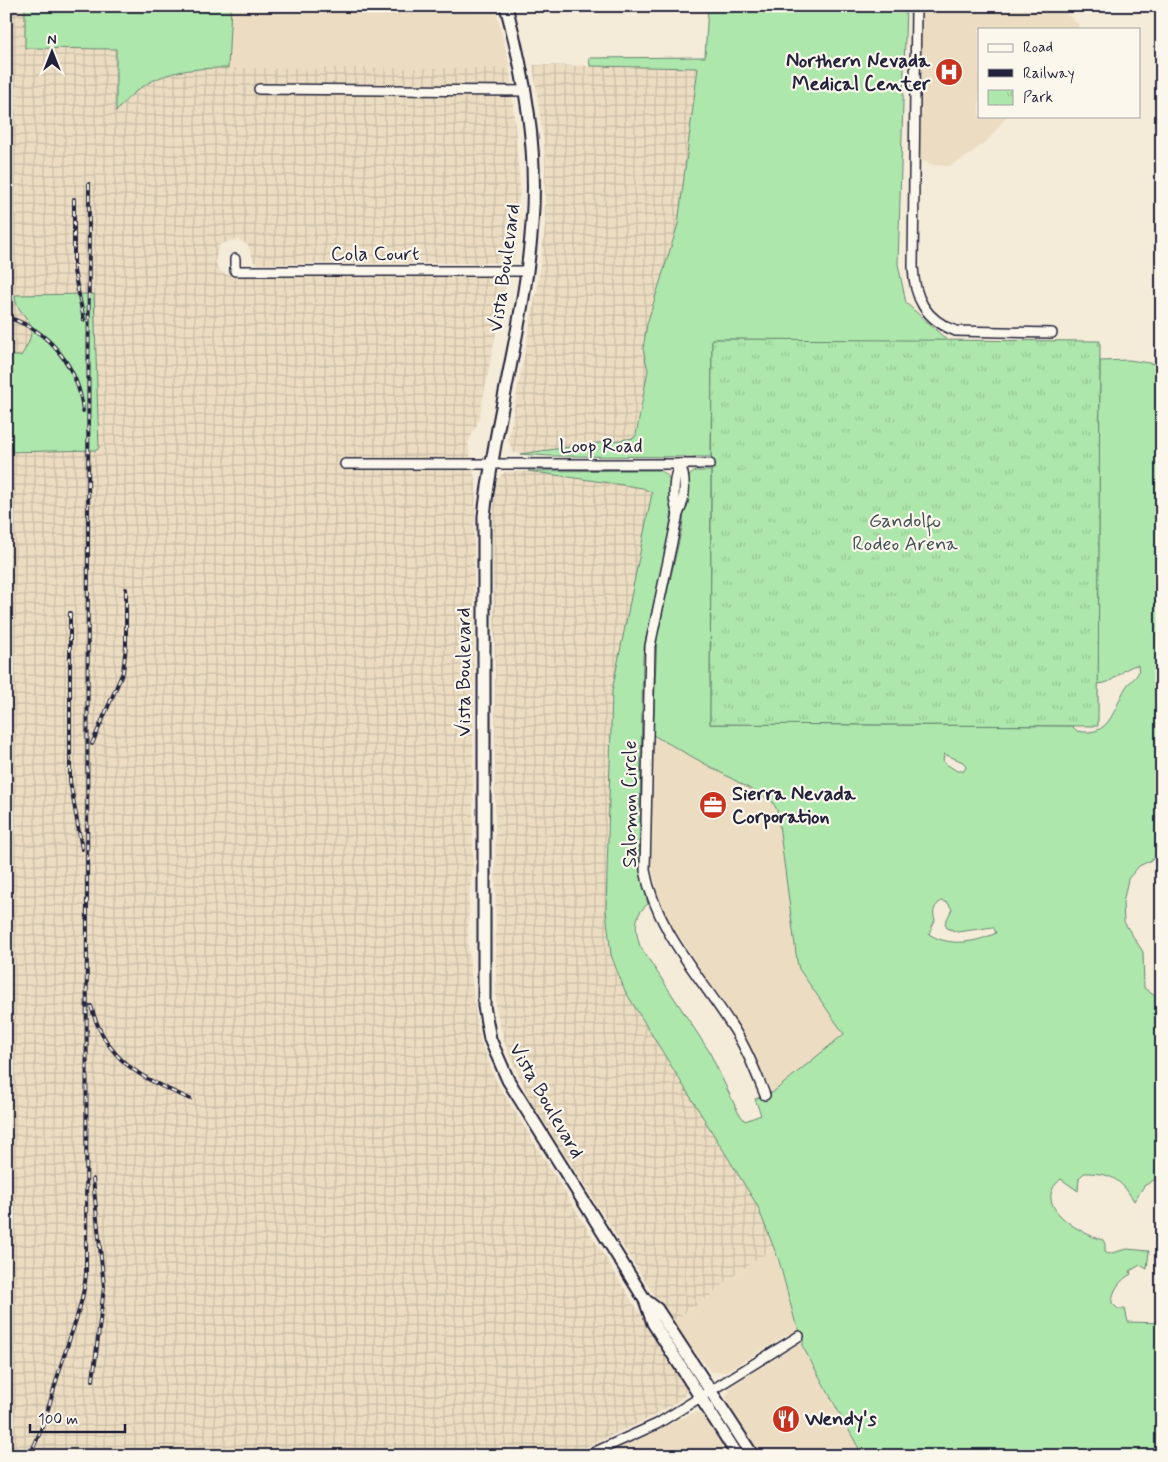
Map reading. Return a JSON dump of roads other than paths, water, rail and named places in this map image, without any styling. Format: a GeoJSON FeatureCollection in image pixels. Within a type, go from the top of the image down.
{"type":"FeatureCollection","features":[{"type":"Feature","properties":{"kind":"main road","name":"Vista Boulevard"},"geometry":{"type":"LineString","coordinates":[[506,6],[525,91],[532,150],[533,185],[532,222],[527,271],[491,463],[484,516],[482,958],[485,1017],[490,1039],[508,1080],[645,1300],[653,1323],[738,1456]]}},
{"type":"Feature","properties":{"kind":"main road","name":"Vista Boulevard"},"geometry":{"type":"LineString","coordinates":[[645,1300],[657,1309],[753,1456]]}},
{"type":"Feature","properties":{"kind":"street"},"geometry":{"type":"LineString","coordinates":[[916,6],[913,266],[917,295],[931,317],[947,328],[956,331],[1052,333]]}},
{"type":"Feature","properties":{"kind":"street"},"geometry":{"type":"LineString","coordinates":[[259,89],[525,91]]}},
{"type":"Feature","properties":{"kind":"street","name":"Cola Court"},"geometry":{"type":"LineString","coordinates":[[235,259],[235,271],[527,271]]}},
{"type":"Feature","properties":{"kind":"street","name":"Loop Road"},"geometry":{"type":"LineString","coordinates":[[345,464],[710,464]]}},
{"type":"Feature","properties":{"kind":"street","name":"Salomon Circle"},"geometry":{"type":"LineString","coordinates":[[680,464],[684,477],[684,501],[678,514],[650,646],[645,870],[650,894],[662,920],[738,1036],[765,1095]]}},
{"type":"Feature","properties":{"kind":"street"},"geometry":{"type":"LineString","coordinates":[[586,1456],[658,1424],[799,1336]]}},
{"type":"Feature","properties":{"kind":"street"},"geometry":{"type":"LineString","coordinates":[[6,1453],[25,1456]]}},
{"type":"Feature","properties":{"kind":"railway"},"geometry":{"type":"LineString","coordinates":[[29,1456],[44,1422],[77,1318],[86,1273],[89,184]]}},
{"type":"Feature","properties":{"kind":"railway"},"geometry":{"type":"LineString","coordinates":[[74,199],[74,271],[84,320]]}},
{"type":"Feature","properties":{"kind":"railway"},"geometry":{"type":"LineString","coordinates":[[6,317],[36,331],[59,352],[75,380],[83,411]]}},
{"type":"Feature","properties":{"kind":"railway"},"geometry":{"type":"LineString","coordinates":[[92,744],[123,672],[126,646],[126,589]]}},
{"type":"Feature","properties":{"kind":"railway"},"geometry":{"type":"LineString","coordinates":[[70,613],[70,781],[82,849]]}},
{"type":"Feature","properties":{"kind":"railway"},"geometry":{"type":"LineString","coordinates":[[91,1006],[106,1041],[116,1054],[141,1075],[190,1099]]}},
{"type":"Feature","properties":{"kind":"railway"},"geometry":{"type":"LineString","coordinates":[[93,1179],[104,1287],[93,1380]]}},
{"type":"Feature","properties":{"kind":"place","name":"Northern Nevada Medical Center"},"geometry":{"type":"Point","coordinates":[949,72]}},
{"type":"Feature","properties":{"kind":"place","name":"Sierra Nevada Corporation"},"geometry":{"type":"Point","coordinates":[713,805]}},
{"type":"Feature","properties":{"kind":"place","name":"Wendy's"},"geometry":{"type":"Point","coordinates":[786,1419]}},
{"type":"Feature","properties":{"kind":"park label","name":"Gandolfo Rodeo Arena"},"geometry":{"type":"Point","coordinates":[905,532]}}]}
